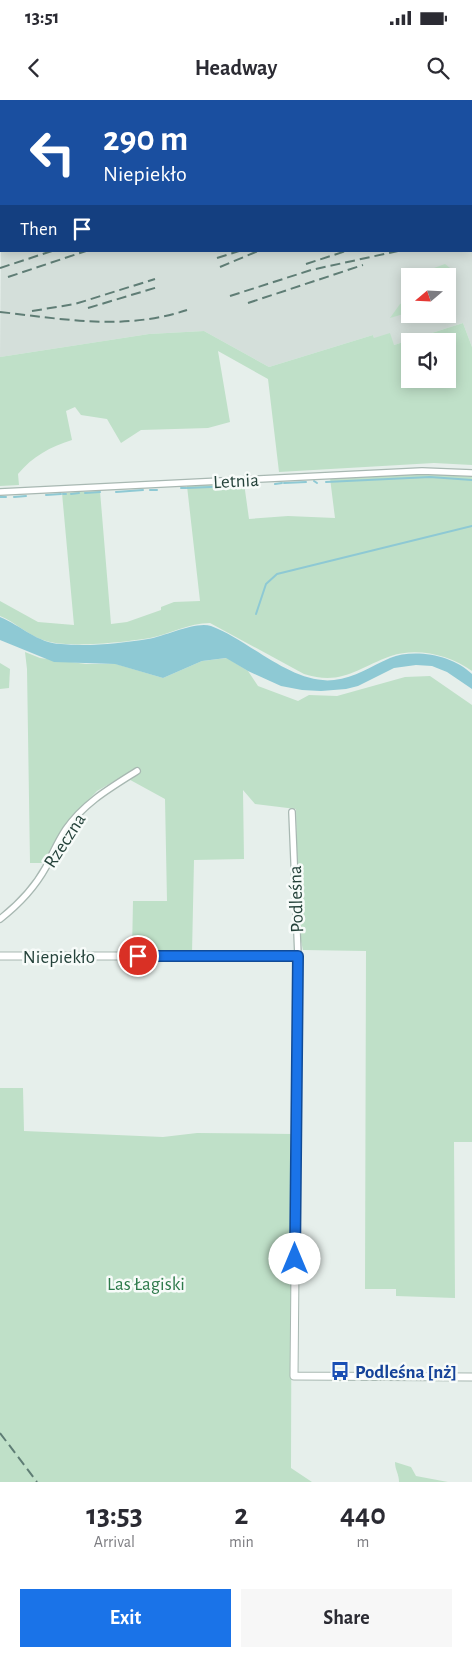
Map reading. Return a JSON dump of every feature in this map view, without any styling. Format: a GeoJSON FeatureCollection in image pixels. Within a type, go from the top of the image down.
{"type":"FeatureCollection","features":[{"type":"Feature","properties":{"kind":"street","name":"Letnia"},"geometry":{"type":"LineString","coordinates":[[0,492],[429,470],[472,473]]}},
{"type":"Feature","properties":{"kind":"street","name":"Rzeczna"},"geometry":{"type":"LineString","coordinates":[[0,919],[26,895],[45,869],[65,830],[86,806],[103,792],[137,771]]}},
{"type":"Feature","properties":{"kind":"street","name":"Podleśna"},"geometry":{"type":"LineString","coordinates":[[292,812],[298,956],[294,1376],[472,1377]]}},
{"type":"Feature","properties":{"kind":"street","name":"Niepiekło"},"geometry":{"type":"LineString","coordinates":[[0,956],[298,956]]}},
{"type":"Feature","properties":{"kind":"shaded area"},"geometry":{"type":"Polygon","coordinates":[[[1,252],[472,252],[472,347],[463,323],[432,333],[401,333],[401,343],[394,345],[374,338],[373,335],[269,367],[204,331],[149,334],[0,357],[1,252]]]}},
{"type":"Feature","properties":{"kind":"green space"},"geometry":{"type":"Polygon","coordinates":[[[445,264],[450,268],[434,268],[445,264]]]}},
{"type":"Feature","properties":{"kind":"green space"},"geometry":{"type":"Polygon","coordinates":[[[400,304],[401,315],[390,318],[400,304]]]}},
{"type":"Feature","properties":{"kind":"green space"},"geometry":{"type":"Polygon","coordinates":[[[463,323],[472,347],[472,465],[434,463],[279,472],[268,379],[218,351],[230,422],[208,428],[141,430],[121,443],[107,419],[81,415],[75,407],[66,411],[72,440],[49,449],[30,462],[18,474],[19,485],[0,486],[0,357],[149,334],[204,331],[269,367],[373,335],[374,338],[390,333],[394,345],[401,343],[401,388],[456,388],[456,333],[432,333],[463,323]]]}},
{"type":"Feature","properties":{"kind":"green space"},"geometry":{"type":"Polygon","coordinates":[[[432,474],[472,477],[472,671],[444,657],[412,652],[391,656],[339,677],[317,677],[304,674],[210,623],[202,623],[139,640],[96,644],[66,644],[53,643],[37,638],[0,616],[0,601],[38,622],[74,625],[62,493],[100,491],[111,624],[127,622],[161,610],[161,607],[174,602],[200,601],[187,486],[244,483],[249,519],[288,516],[335,518],[330,478],[432,474]]]}},
{"type":"Feature","properties":{"kind":"green space"},"geometry":{"type":"Polygon","coordinates":[[[25,652],[40,658],[86,664],[116,664],[163,678],[202,661],[227,658],[248,671],[258,686],[298,701],[309,695],[337,696],[405,677],[430,676],[472,705],[472,1142],[454,1142],[455,1298],[396,1296],[396,1289],[365,1289],[366,951],[303,950],[299,932],[296,809],[255,804],[243,790],[244,859],[194,860],[192,953],[132,951],[133,901],[167,901],[165,799],[123,776],[97,791],[75,814],[42,863],[30,863],[27,669],[25,652]]]}},
{"type":"Feature","properties":{"kind":"green space"},"geometry":{"type":"Polygon","coordinates":[[[0,663],[10,669],[9,688],[0,689],[0,663]]]}},
{"type":"Feature","properties":{"kind":"green space","name":"Las Łagiski"},"geometry":{"type":"Polygon","coordinates":[[[0,1088],[23,1088],[24,1131],[163,1137],[197,1133],[292,1134],[291,1468],[312,1482],[0,1482],[0,1088]]]}},
{"type":"Feature","properties":{"kind":"green space"},"geometry":{"type":"Polygon","coordinates":[[[395,1462],[411,1467],[416,1476],[448,1482],[399,1482],[395,1462]]]}},
{"type":"Feature","properties":{"kind":"water"},"geometry":{"type":"Polygon","coordinates":[[[0,617],[44,641],[72,645],[138,640],[197,626],[211,626],[287,669],[302,676],[318,680],[334,680],[349,677],[400,655],[433,655],[464,667],[472,674],[472,689],[447,672],[432,666],[416,665],[394,668],[358,686],[321,691],[281,686],[248,671],[226,658],[202,661],[163,678],[115,664],[54,662],[0,640],[0,617]]]}},
{"type":"Feature","properties":{"kind":"waterway"},"geometry":{"type":"LineString","coordinates":[[326,482],[430,477],[472,480]]}},
{"type":"Feature","properties":{"kind":"waterway"},"geometry":{"type":"LineString","coordinates":[[284,483],[306,482]]}},
{"type":"Feature","properties":{"kind":"waterway"},"geometry":{"type":"LineString","coordinates":[[275,484],[282,483]]}},
{"type":"Feature","properties":{"kind":"waterway"},"geometry":{"type":"LineString","coordinates":[[247,485],[256,484]]}},
{"type":"Feature","properties":{"kind":"waterway"},"geometry":{"type":"LineString","coordinates":[[239,485],[244,485]]}},
{"type":"Feature","properties":{"kind":"waterway"},"geometry":{"type":"LineString","coordinates":[[187,488],[234,486]]}},
{"type":"Feature","properties":{"kind":"waterway"},"geometry":{"type":"LineString","coordinates":[[181,488],[186,488]]}},
{"type":"Feature","properties":{"kind":"waterway"},"geometry":{"type":"LineString","coordinates":[[116,492],[143,490]]}},
{"type":"Feature","properties":{"kind":"waterway"},"geometry":{"type":"LineString","coordinates":[[150,490],[157,490]]}},
{"type":"Feature","properties":{"kind":"waterway"},"geometry":{"type":"LineString","coordinates":[[85,493],[100,492]]}},
{"type":"Feature","properties":{"kind":"waterway"},"geometry":{"type":"LineString","coordinates":[[71,494],[79,493]]}},
{"type":"Feature","properties":{"kind":"waterway"},"geometry":{"type":"LineString","coordinates":[[46,495],[61,494]]}},
{"type":"Feature","properties":{"kind":"waterway"},"geometry":{"type":"LineString","coordinates":[[14,497],[26,496]]}},
{"type":"Feature","properties":{"kind":"waterway"},"geometry":{"type":"LineString","coordinates":[[0,497],[6,497]]}},
{"type":"Feature","properties":{"kind":"waterway"},"geometry":{"type":"LineString","coordinates":[[256,614],[266,584],[277,574],[472,526]]}},
{"type":"Feature","properties":{"kind":"railway"},"geometry":{"type":"LineString","coordinates":[[0,268],[49,252]]}},
{"type":"Feature","properties":{"kind":"railway"},"geometry":{"type":"LineString","coordinates":[[8,277],[83,252]]}},
{"type":"Feature","properties":{"kind":"railway"},"geometry":{"type":"LineString","coordinates":[[217,258],[236,252]]}},
{"type":"Feature","properties":{"kind":"railway"},"geometry":{"type":"LineString","coordinates":[[220,267],[256,252]]}},
{"type":"Feature","properties":{"kind":"railway"},"geometry":{"type":"LineString","coordinates":[[306,264],[343,252]]}},
{"type":"Feature","properties":{"kind":"railway"},"geometry":{"type":"LineString","coordinates":[[230,296],[311,270],[393,252]]}},
{"type":"Feature","properties":{"kind":"railway"},"geometry":{"type":"LineString","coordinates":[[248,303],[363,265]]}},
{"type":"Feature","properties":{"kind":"railway"},"geometry":{"type":"LineString","coordinates":[[32,311],[75,304],[155,279]]}},
{"type":"Feature","properties":{"kind":"railway"},"geometry":{"type":"LineString","coordinates":[[88,308],[158,287]]}},
{"type":"Feature","properties":{"kind":"railway"},"geometry":{"type":"LineString","coordinates":[[0,312],[94,322],[117,322],[140,320],[187,310]]}},
{"type":"Feature","properties":{"kind":"railway"},"geometry":{"type":"LineString","coordinates":[[0,1433],[37,1482]]}},
{"type":"Feature","properties":{"kind":"place","name":"Podleśna [nż]"},"geometry":{"type":"Point","coordinates":[340,1371]}},
{"type":"Feature","properties":{"kind":"route"},"geometry":{"type":"LineString","coordinates":[[138,956],[298,956],[295,1259]]}}]}
